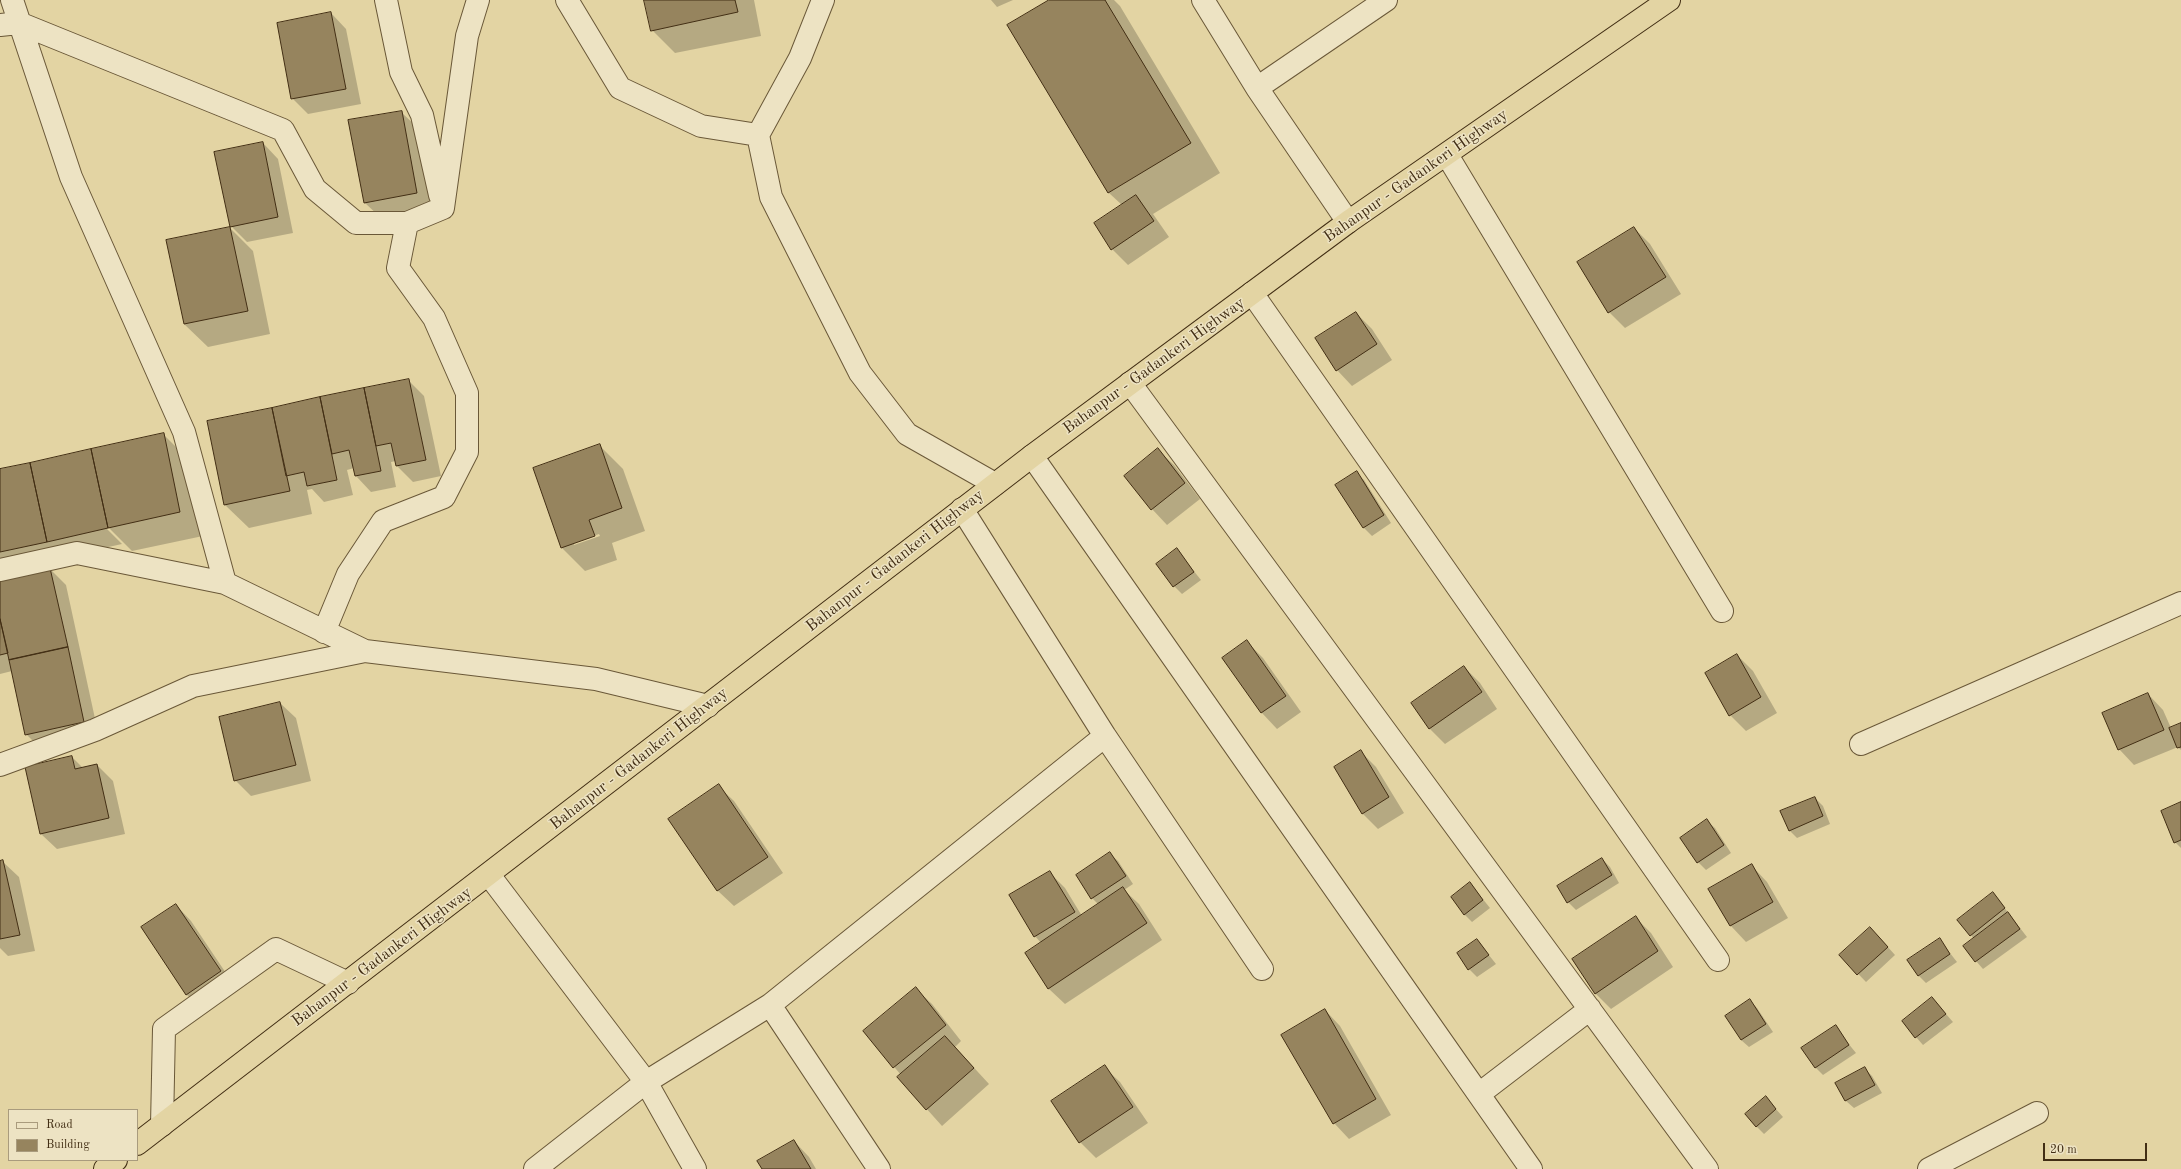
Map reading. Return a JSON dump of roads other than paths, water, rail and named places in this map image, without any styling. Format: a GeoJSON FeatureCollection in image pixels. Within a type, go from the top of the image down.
{"type":"FeatureCollection","features":[{"type":"Feature","properties":{"kind":"highway","name":"Bahanpur - Gadankeri Highway"},"geometry":{"type":"LineString","coordinates":[[138,1143],[489,875],[1032,456],[1348,222],[1447,155],[1669,0]]}},
{"type":"Feature","properties":{"kind":"highway"},"geometry":{"type":"LineString","coordinates":[[105,1169],[115,1161]]}},
{"type":"Feature","properties":{"kind":"street"},"geometry":{"type":"LineString","coordinates":[[12,0],[10,24],[71,177],[143,344],[184,432],[225,583]]}},
{"type":"Feature","properties":{"kind":"street"},"geometry":{"type":"LineString","coordinates":[[386,0],[402,72],[422,115],[443,208]]}},
{"type":"Feature","properties":{"kind":"street"},"geometry":{"type":"LineString","coordinates":[[443,208],[467,36],[478,0]]}},
{"type":"Feature","properties":{"kind":"street"},"geometry":{"type":"LineString","coordinates":[[567,0],[620,88],[701,126],[758,135]]}},
{"type":"Feature","properties":{"kind":"street"},"geometry":{"type":"LineString","coordinates":[[823,0],[800,58],[758,135],[770,197],[860,373],[907,434],[995,484]]}},
{"type":"Feature","properties":{"kind":"street"},"geometry":{"type":"LineString","coordinates":[[1203,0],[1258,88],[1348,222]]}},
{"type":"Feature","properties":{"kind":"street"},"geometry":{"type":"LineString","coordinates":[[1258,88],[1386,0]]}},
{"type":"Feature","properties":{"kind":"street"},"geometry":{"type":"LineString","coordinates":[[10,24],[283,130],[315,189],[356,224],[407,223],[443,208]]}},
{"type":"Feature","properties":{"kind":"street"},"geometry":{"type":"LineString","coordinates":[[1447,155],[1722,611]]}},
{"type":"Feature","properties":{"kind":"street"},"geometry":{"type":"LineString","coordinates":[[324,632],[348,574],[383,521],[444,496],[466,452],[467,393],[434,318],[398,268],[407,223]]}},
{"type":"Feature","properties":{"kind":"street"},"geometry":{"type":"LineString","coordinates":[[1252,293],[1718,960]]}},
{"type":"Feature","properties":{"kind":"street"},"geometry":{"type":"LineString","coordinates":[[1130,383],[1707,1169]]}},
{"type":"Feature","properties":{"kind":"street"},"geometry":{"type":"LineString","coordinates":[[1032,456],[1531,1169]]}},
{"type":"Feature","properties":{"kind":"street"},"geometry":{"type":"LineString","coordinates":[[962,509],[1105,736],[1262,969]]}},
{"type":"Feature","properties":{"kind":"street"},"geometry":{"type":"LineString","coordinates":[[0,570],[77,553],[225,583],[365,651],[596,679],[708,706]]}},
{"type":"Feature","properties":{"kind":"street"},"geometry":{"type":"LineString","coordinates":[[1862,744],[2181,603]]}},
{"type":"Feature","properties":{"kind":"street"},"geometry":{"type":"LineString","coordinates":[[0,765],[95,730],[193,686],[365,651]]}},
{"type":"Feature","properties":{"kind":"street"},"geometry":{"type":"LineString","coordinates":[[535,1169],[646,1082],[770,1004],[1105,736]]}},
{"type":"Feature","properties":{"kind":"street"},"geometry":{"type":"LineString","coordinates":[[489,875],[646,1082],[695,1169]]}},
{"type":"Feature","properties":{"kind":"street"},"geometry":{"type":"LineString","coordinates":[[162,1125],[164,1029],[276,949],[348,983]]}},
{"type":"Feature","properties":{"kind":"street"},"geometry":{"type":"LineString","coordinates":[[770,1004],[879,1169]]}},
{"type":"Feature","properties":{"kind":"street"},"geometry":{"type":"LineString","coordinates":[[1479,1094],[1590,1009]]}},
{"type":"Feature","properties":{"kind":"street"},"geometry":{"type":"LineString","coordinates":[[1929,1169],[2037,1113]]}}]}
